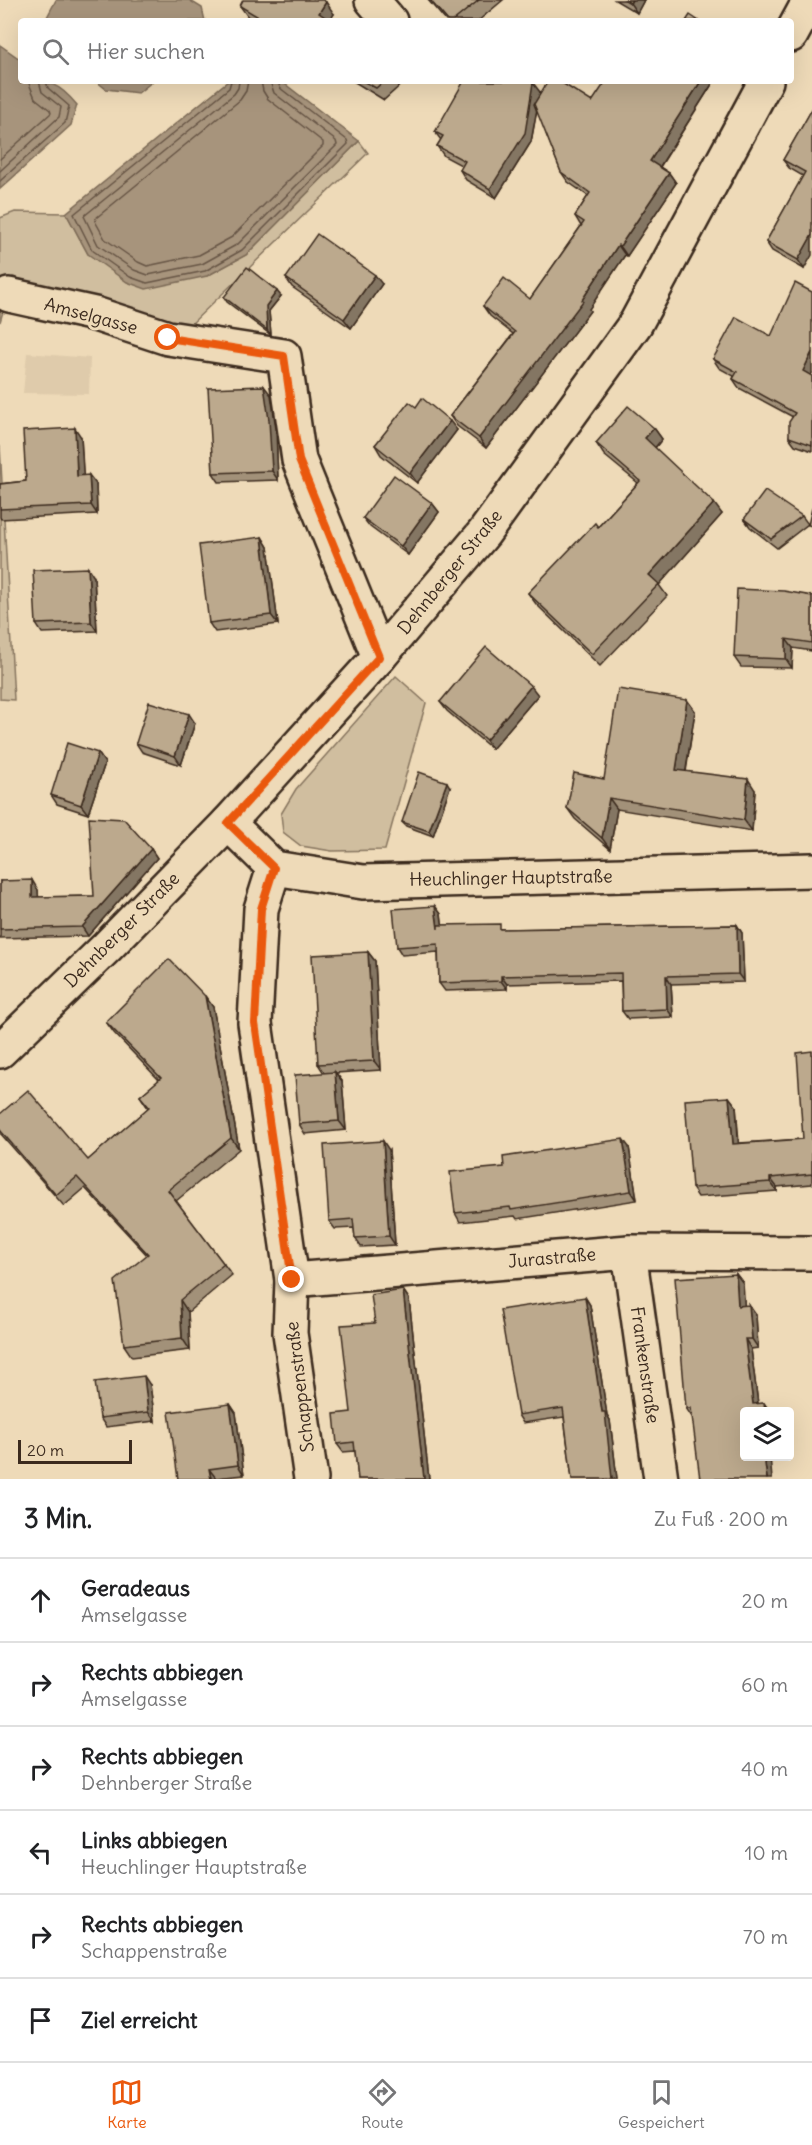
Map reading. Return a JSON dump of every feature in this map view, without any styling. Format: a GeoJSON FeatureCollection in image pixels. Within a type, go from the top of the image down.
{"type":"FeatureCollection","features":[{"type":"Feature","properties":{"kind":"street"},"geometry":{"type":"LineString","coordinates":[[372,0],[387,18]]}},
{"type":"Feature","properties":{"kind":"street"},"geometry":{"type":"LineString","coordinates":[[794,29],[810,0]]}},
{"type":"Feature","properties":{"kind":"street","name":"Dehnberger Straße"},"geometry":{"type":"LineString","coordinates":[[0,1051],[108,947],[228,823],[379,657],[484,533],[636,323],[764,84]]}},
{"type":"Feature","properties":{"kind":"street","name":"Amselgasse"},"geometry":{"type":"LineString","coordinates":[[9,295],[95,314],[168,338],[284,356],[299,460],[379,657]]}},
{"type":"Feature","properties":{"kind":"street"},"geometry":{"type":"LineString","coordinates":[[228,823],[274,868]]}},
{"type":"Feature","properties":{"kind":"street","name":"Heuchlinger Hauptstraße"},"geometry":{"type":"LineString","coordinates":[[274,868],[363,882],[812,870]]}},
{"type":"Feature","properties":{"kind":"street","name":"Schappenstraße"},"geometry":{"type":"LineString","coordinates":[[274,868],[261,909],[255,1023],[292,1280],[290,1333],[311,1479]]}},
{"type":"Feature","properties":{"kind":"street","name":"Jurastraße"},"geometry":{"type":"LineString","coordinates":[[292,1280],[628,1252],[812,1253]]}},
{"type":"Feature","properties":{"kind":"street","name":"Frankenstraße"},"geometry":{"type":"LineString","coordinates":[[628,1252],[661,1479]]}},
{"type":"Feature","properties":{"kind":"shaded area"},"geometry":{"type":"Polygon","coordinates":[[[359,141],[368,153],[186,329],[13,277],[0,322],[0,218],[15,212],[66,213],[88,254],[207,276],[246,255],[359,141]]]}},
{"type":"Feature","properties":{"kind":"shaded area"},"geometry":{"type":"Polygon","coordinates":[[[27,353],[90,358],[89,394],[23,393],[27,353]]]}},
{"type":"Feature","properties":{"kind":"shaded area"},"geometry":{"type":"Polygon","coordinates":[[[0,446],[14,700],[0,699],[0,446]]]}},
{"type":"Feature","properties":{"kind":"shaded area"},"geometry":{"type":"Polygon","coordinates":[[[396,676],[426,703],[385,850],[332,851],[301,846],[283,832],[281,814],[296,789],[396,676]]]}},
{"type":"Feature","properties":{"kind":"water"},"geometry":{"type":"Polygon","coordinates":[[[56,0],[189,0],[202,8],[204,18],[47,18],[56,0]]]}},
{"type":"Feature","properties":{"kind":"water"},"geometry":{"type":"Polygon","coordinates":[[[0,45],[18,58],[18,84],[52,84],[77,105],[71,125],[0,189],[0,45]]]}},
{"type":"Feature","properties":{"kind":"water"},"geometry":{"type":"Polygon","coordinates":[[[100,84],[149,84],[138,93],[106,89],[100,84]]]}},
{"type":"Feature","properties":{"kind":"water"},"geometry":{"type":"Polygon","coordinates":[[[224,84],[285,84],[359,141],[246,255],[207,276],[146,289],[127,282],[88,254],[66,213],[224,84]]]}},
{"type":"Feature","properties":{"kind":"building"},"geometry":{"type":"Polygon","coordinates":[[[243,0],[323,0],[326,2],[319,13],[326,18],[260,18],[240,6],[243,0]]]}},
{"type":"Feature","properties":{"kind":"building"},"geometry":{"type":"Polygon","coordinates":[[[430,0],[479,0],[457,18],[445,18],[430,0]]]}},
{"type":"Feature","properties":{"kind":"building"},"geometry":{"type":"Polygon","coordinates":[[[369,84],[381,84],[376,88],[369,84]]]}},
{"type":"Feature","properties":{"kind":"building"},"geometry":{"type":"Polygon","coordinates":[[[462,84],[533,84],[525,133],[490,189],[460,170],[465,161],[437,146],[443,136],[435,132],[462,84]]]}},
{"type":"Feature","properties":{"kind":"building"},"geometry":{"type":"Polygon","coordinates":[[[546,84],[564,84],[592,102],[604,84],[699,84],[650,161],[669,173],[620,246],[618,245],[583,301],[479,438],[450,416],[515,332],[483,306],[504,278],[530,299],[584,222],[575,216],[590,193],[561,172],[534,104],[546,84]]]}},
{"type":"Feature","properties":{"kind":"building"},"geometry":{"type":"Polygon","coordinates":[[[812,109],[812,235],[798,260],[766,242],[805,172],[783,160],[812,109]]]}},
{"type":"Feature","properties":{"kind":"building"},"geometry":{"type":"Polygon","coordinates":[[[317,234],[375,275],[344,319],[286,278],[317,234]]]}},
{"type":"Feature","properties":{"kind":"building"},"geometry":{"type":"Polygon","coordinates":[[[247,267],[277,291],[266,306],[267,330],[224,297],[247,267]]]}},
{"type":"Feature","properties":{"kind":"building"},"geometry":{"type":"Polygon","coordinates":[[[795,283],[812,292],[812,352],[803,371],[812,376],[812,445],[789,437],[789,422],[795,413],[733,379],[737,372],[713,359],[736,317],[771,336],[795,283]]]}},
{"type":"Feature","properties":{"kind":"building"},"geometry":{"type":"Polygon","coordinates":[[[264,386],[272,471],[213,473],[208,388],[264,386]]]}},
{"type":"Feature","properties":{"kind":"building"},"geometry":{"type":"Polygon","coordinates":[[[422,398],[450,421],[410,473],[375,445],[409,402],[416,407],[422,398]]]}},
{"type":"Feature","properties":{"kind":"building"},"geometry":{"type":"Polygon","coordinates":[[[628,406],[654,428],[645,438],[714,503],[649,575],[659,584],[592,654],[528,593],[595,523],[598,527],[640,481],[596,443],[628,406]]]}},
{"type":"Feature","properties":{"kind":"building"},"geometry":{"type":"Polygon","coordinates":[[[75,428],[77,476],[89,475],[91,505],[0,509],[0,484],[26,481],[23,431],[75,428]]]}},
{"type":"Feature","properties":{"kind":"building"},"geometry":{"type":"Polygon","coordinates":[[[394,475],[432,503],[401,546],[363,518],[394,475]]]}},
{"type":"Feature","properties":{"kind":"building"},"geometry":{"type":"Polygon","coordinates":[[[765,491],[802,516],[771,539],[744,519],[765,491]]]}},
{"type":"Feature","properties":{"kind":"building"},"geometry":{"type":"Polygon","coordinates":[[[812,508],[812,526],[808,525],[812,508]]]}},
{"type":"Feature","properties":{"kind":"building"},"geometry":{"type":"Polygon","coordinates":[[[262,537],[271,615],[209,623],[199,545],[262,537]]]}},
{"type":"Feature","properties":{"kind":"building"},"geometry":{"type":"Polygon","coordinates":[[[88,568],[91,622],[36,624],[33,570],[88,568]]]}},
{"type":"Feature","properties":{"kind":"building"},"geometry":{"type":"Polygon","coordinates":[[[737,589],[784,591],[812,596],[812,643],[786,639],[786,659],[734,657],[737,589]]]}},
{"type":"Feature","properties":{"kind":"building"},"geometry":{"type":"Polygon","coordinates":[[[486,647],[531,686],[486,740],[440,702],[486,647]]]}},
{"type":"Feature","properties":{"kind":"building"},"geometry":{"type":"Polygon","coordinates":[[[618,689],[687,700],[676,770],[748,779],[744,820],[609,798],[602,838],[567,808],[574,773],[604,779],[618,689]]]}},
{"type":"Feature","properties":{"kind":"building"},"geometry":{"type":"Polygon","coordinates":[[[149,702],[189,714],[175,756],[136,743],[149,702]]]}},
{"type":"Feature","properties":{"kind":"building"},"geometry":{"type":"Polygon","coordinates":[[[67,743],[98,753],[81,805],[51,795],[67,743]]]}},
{"type":"Feature","properties":{"kind":"building"},"geometry":{"type":"Polygon","coordinates":[[[419,772],[447,782],[429,831],[402,822],[419,772]]]}},
{"type":"Feature","properties":{"kind":"building"},"geometry":{"type":"Polygon","coordinates":[[[89,817],[124,819],[151,849],[82,927],[0,929],[0,881],[32,880],[32,897],[94,896],[89,817]]]}},
{"type":"Feature","properties":{"kind":"building"},"geometry":{"type":"Polygon","coordinates":[[[435,906],[438,929],[438,925],[500,924],[500,929],[737,925],[738,974],[666,976],[667,1009],[622,1011],[621,973],[501,976],[501,981],[439,983],[438,944],[397,947],[393,909],[435,906]]]}},
{"type":"Feature","properties":{"kind":"building"},"geometry":{"type":"Polygon","coordinates":[[[368,952],[374,1061],[318,1064],[312,955],[368,952]]]}},
{"type":"Feature","properties":{"kind":"building"},"geometry":{"type":"Polygon","coordinates":[[[169,959],[205,996],[231,1138],[168,1190],[224,1264],[180,1300],[182,1338],[124,1345],[115,1281],[148,1254],[77,1177],[56,1195],[0,1130],[0,1114],[28,1090],[88,1160],[149,1107],[140,1096],[161,1078],[106,1022],[169,959]]]}},
{"type":"Feature","properties":{"kind":"building"},"geometry":{"type":"Polygon","coordinates":[[[812,1051],[812,1174],[770,1178],[770,1182],[692,1188],[685,1100],[729,1097],[733,1144],[803,1139],[797,1053],[812,1051]]]}},
{"type":"Feature","properties":{"kind":"building"},"geometry":{"type":"Polygon","coordinates":[[[335,1072],[339,1121],[299,1124],[295,1075],[335,1072]]]}},
{"type":"Feature","properties":{"kind":"building"},"geometry":{"type":"Polygon","coordinates":[[[623,1139],[631,1191],[511,1210],[510,1207],[455,1213],[450,1172],[504,1167],[503,1157],[623,1139]]]}},
{"type":"Feature","properties":{"kind":"building"},"geometry":{"type":"Polygon","coordinates":[[[383,1141],[389,1236],[355,1238],[353,1219],[329,1221],[324,1145],[383,1141]]]}},
{"type":"Feature","properties":{"kind":"building"},"geometry":{"type":"Polygon","coordinates":[[[736,1274],[738,1306],[749,1305],[752,1339],[745,1339],[753,1404],[764,1403],[764,1407],[740,1407],[740,1461],[765,1461],[767,1479],[700,1479],[691,1408],[686,1408],[675,1278],[736,1274]]]}},
{"type":"Feature","properties":{"kind":"building"},"geometry":{"type":"Polygon","coordinates":[[[403,1290],[424,1479],[358,1479],[354,1442],[337,1444],[334,1414],[351,1412],[341,1325],[375,1323],[371,1295],[403,1290]]]}},
{"type":"Feature","properties":{"kind":"building"},"geometry":{"type":"Polygon","coordinates":[[[585,1297],[602,1412],[605,1412],[612,1479],[572,1479],[563,1408],[518,1415],[500,1310],[585,1297]]]}},
{"type":"Feature","properties":{"kind":"building"},"geometry":{"type":"Polygon","coordinates":[[[144,1376],[148,1412],[100,1418],[95,1382],[144,1376]]]}},
{"type":"Feature","properties":{"kind":"building"},"geometry":{"type":"Polygon","coordinates":[[[230,1404],[238,1465],[209,1469],[211,1479],[178,1479],[169,1412],[230,1404]]]}},
{"type":"Feature","properties":{"kind":"route"},"geometry":{"type":"LineString","coordinates":[[168,338],[284,356],[299,460],[379,657],[228,823],[274,868],[261,909],[255,1023],[292,1280]]}}]}
